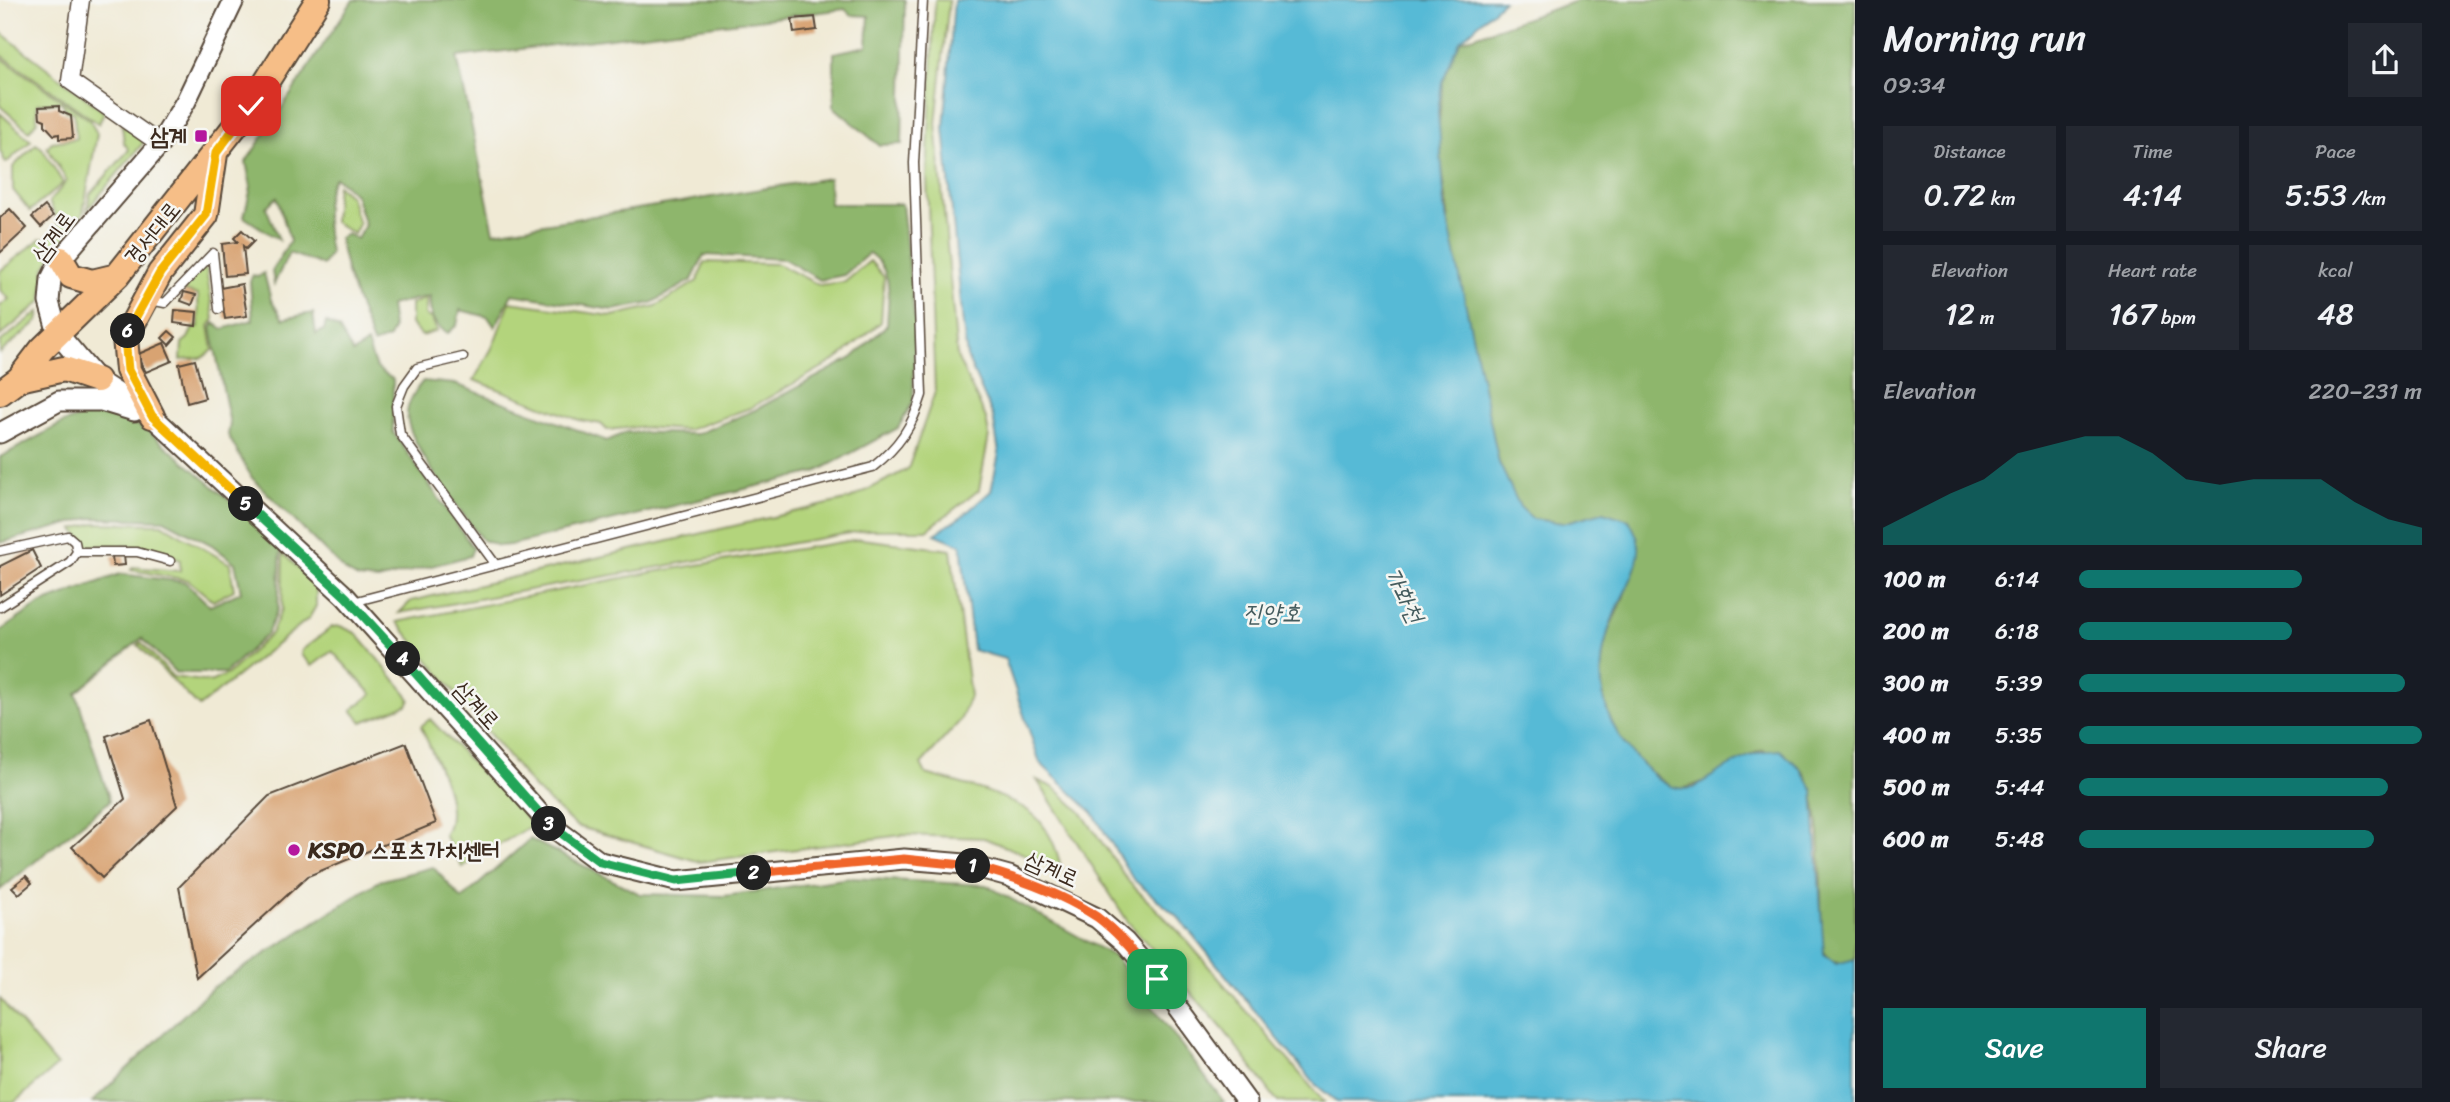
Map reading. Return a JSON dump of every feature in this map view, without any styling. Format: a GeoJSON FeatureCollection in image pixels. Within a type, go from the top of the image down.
{"type":"FeatureCollection","features":[{"type":"Feature","properties":{"kind":"main road","name":"경서대로"},"geometry":{"type":"LineString","coordinates":[[6,382],[117,276],[251,106],[318,0]]}},
{"type":"Feature","properties":{"kind":"main road"},"geometry":{"type":"LineString","coordinates":[[152,416],[128,370],[125,338],[173,253],[206,215],[216,153]]}},
{"type":"Feature","properties":{"kind":"main road"},"geometry":{"type":"LineString","coordinates":[[61,259],[71,276],[92,282],[117,276]]}},
{"type":"Feature","properties":{"kind":"main road"},"geometry":{"type":"LineString","coordinates":[[6,382],[64,369],[97,380]]}},
{"type":"Feature","properties":{"kind":"street"},"geometry":{"type":"LineString","coordinates":[[81,0],[70,80],[160,144]]}},
{"type":"Feature","properties":{"kind":"street","name":"삼계로"},"geometry":{"type":"LineString","coordinates":[[234,0],[187,101],[160,144],[61,259],[51,279],[50,342],[97,380],[152,416],[351,602],[550,825],[600,862],[676,881],[904,859],[965,864],[1009,876],[1097,918],[1125,942],[1157,979],[1247,1102]]}},
{"type":"Feature","properties":{"kind":"street"},"geometry":{"type":"LineString","coordinates":[[50,342],[64,369],[59,401]]}},
{"type":"Feature","properties":{"kind":"street"},"geometry":{"type":"LineString","coordinates":[[0,433],[59,401],[101,401],[152,416]]}},
{"type":"Feature","properties":{"kind":"lane"},"geometry":{"type":"LineString","coordinates":[[351,602],[873,467],[895,450],[912,425],[922,395],[914,163],[923,0]]}},
{"type":"Feature","properties":{"kind":"lane"},"geometry":{"type":"LineString","coordinates":[[146,299],[165,303],[213,253],[219,309]]}},
{"type":"Feature","properties":{"kind":"lane"},"geometry":{"type":"LineString","coordinates":[[463,357],[417,368],[404,386],[396,406],[400,435],[496,565]]}},
{"type":"Feature","properties":{"kind":"lane"},"geometry":{"type":"LineString","coordinates":[[0,551],[68,536],[75,542],[77,552],[70,562],[0,607]]}},
{"type":"Feature","properties":{"kind":"lane"},"geometry":{"type":"LineString","coordinates":[[77,552],[137,552],[170,561]]}},
{"type":"Feature","properties":{"kind":"green space"},"geometry":{"type":"Polygon","coordinates":[[[353,0],[905,0],[902,144],[879,145],[834,107],[834,53],[867,46],[869,16],[851,15],[845,9],[457,57],[494,232],[829,178],[830,204],[902,204],[915,323],[913,402],[898,428],[816,472],[510,545],[499,546],[482,540],[426,461],[410,428],[407,415],[409,406],[423,381],[455,384],[607,441],[627,432],[697,434],[755,410],[852,358],[887,325],[889,295],[886,276],[883,268],[869,253],[844,275],[820,280],[784,259],[704,255],[692,280],[651,303],[613,310],[512,294],[495,327],[488,317],[460,310],[457,325],[448,333],[438,327],[433,318],[430,296],[390,305],[393,329],[389,338],[373,344],[347,273],[339,238],[347,234],[357,239],[365,225],[355,194],[335,177],[326,204],[330,253],[323,265],[289,253],[274,284],[272,271],[290,241],[277,197],[266,207],[279,240],[244,217],[251,187],[246,162],[353,0]]]}},
{"type":"Feature","properties":{"kind":"green space"},"geometry":{"type":"Polygon","coordinates":[[[935,0],[949,0],[936,123],[957,357],[986,418],[989,435],[979,490],[927,530],[867,530],[399,613],[411,601],[850,499],[908,469],[935,392],[927,177],[935,0]]]}},
{"type":"Feature","properties":{"kind":"green space"},"geometry":{"type":"Polygon","coordinates":[[[1579,0],[1855,0],[1855,959],[1844,963],[1832,962],[1822,949],[1818,828],[1815,804],[1801,769],[1763,750],[1696,785],[1674,789],[1637,759],[1612,724],[1601,683],[1607,635],[1627,585],[1629,520],[1603,512],[1563,523],[1533,519],[1520,508],[1499,463],[1452,245],[1438,137],[1442,82],[1460,41],[1579,0]]]}},
{"type":"Feature","properties":{"kind":"green space"},"geometry":{"type":"Polygon","coordinates":[[[0,32],[104,112],[99,124],[0,54],[0,32]]]}},
{"type":"Feature","properties":{"kind":"green space"},"geometry":{"type":"Polygon","coordinates":[[[0,57],[90,120],[97,134],[83,213],[45,267],[42,301],[0,336],[0,306],[9,299],[0,290],[0,271],[40,239],[47,238],[59,223],[49,202],[67,181],[47,147],[52,142],[76,139],[74,113],[66,111],[62,102],[37,104],[37,121],[29,131],[0,106],[0,57]]]}},
{"type":"Feature","properties":{"kind":"green space"},"geometry":{"type":"Polygon","coordinates":[[[0,113],[31,141],[6,163],[0,151],[0,113]]]}},
{"type":"Feature","properties":{"kind":"green space"},"geometry":{"type":"Polygon","coordinates":[[[122,125],[145,138],[144,142],[87,210],[90,194],[129,150],[124,143],[122,125]]]}},
{"type":"Feature","properties":{"kind":"green space"},"geometry":{"type":"Polygon","coordinates":[[[36,144],[42,148],[63,183],[30,211],[13,190],[13,167],[36,144]]]}},
{"type":"Feature","properties":{"kind":"green space"},"geometry":{"type":"Polygon","coordinates":[[[337,185],[350,196],[359,224],[354,234],[334,222],[337,185]]]}},
{"type":"Feature","properties":{"kind":"green space"},"geometry":{"type":"Polygon","coordinates":[[[870,261],[884,277],[881,322],[837,359],[750,408],[688,430],[637,427],[607,430],[601,424],[579,420],[474,380],[492,348],[510,302],[612,316],[656,306],[697,281],[705,262],[778,264],[819,285],[845,282],[870,261]]]}},
{"type":"Feature","properties":{"kind":"green space"},"geometry":{"type":"Polygon","coordinates":[[[202,267],[206,268],[214,319],[209,326],[213,350],[202,358],[181,360],[182,343],[193,328],[199,327],[198,295],[182,290],[202,267]]]}},
{"type":"Feature","properties":{"kind":"green space"},"geometry":{"type":"Polygon","coordinates":[[[264,273],[271,300],[283,319],[313,313],[316,334],[324,330],[326,322],[339,329],[353,353],[367,343],[377,368],[393,379],[393,432],[473,548],[470,556],[378,580],[358,578],[344,570],[252,478],[228,435],[230,424],[211,328],[214,323],[223,329],[253,320],[250,281],[253,275],[258,277],[264,273]]]}},
{"type":"Feature","properties":{"kind":"green space"},"geometry":{"type":"Polygon","coordinates":[[[427,298],[425,315],[432,319],[437,331],[422,336],[411,324],[411,304],[427,298]]]}},
{"type":"Feature","properties":{"kind":"green space"},"geometry":{"type":"Polygon","coordinates":[[[40,311],[38,321],[0,353],[0,342],[40,311]]]}},
{"type":"Feature","properties":{"kind":"green space"},"geometry":{"type":"Polygon","coordinates":[[[96,412],[125,419],[147,430],[281,544],[278,609],[267,634],[225,673],[176,673],[142,638],[76,693],[110,801],[0,890],[0,631],[40,604],[120,574],[185,582],[210,606],[241,592],[235,563],[212,545],[164,520],[90,518],[0,543],[0,457],[63,423],[96,412]]]}},
{"type":"Feature","properties":{"kind":"green space"},"geometry":{"type":"Polygon","coordinates":[[[94,523],[162,524],[230,564],[234,590],[213,601],[188,580],[131,570],[133,567],[180,571],[180,560],[146,548],[86,546],[74,529],[94,523]]]}},
{"type":"Feature","properties":{"kind":"green space"},"geometry":{"type":"Polygon","coordinates":[[[861,539],[951,550],[970,696],[960,721],[921,764],[926,774],[994,794],[1030,812],[1042,823],[1051,838],[1061,869],[984,838],[902,835],[700,862],[576,826],[535,789],[397,622],[653,572],[861,539]]]}},
{"type":"Feature","properties":{"kind":"green space"},"geometry":{"type":"Polygon","coordinates":[[[283,553],[316,586],[316,606],[309,618],[199,707],[138,645],[141,642],[173,677],[210,682],[228,674],[271,634],[282,609],[283,553]]]}},
{"type":"Feature","properties":{"kind":"green space"},"geometry":{"type":"Polygon","coordinates":[[[340,626],[356,633],[407,694],[410,700],[407,705],[362,722],[352,710],[372,694],[332,651],[312,666],[301,655],[302,650],[332,627],[340,626]]]}},
{"type":"Feature","properties":{"kind":"green space"},"geometry":{"type":"Polygon","coordinates":[[[430,719],[485,777],[494,778],[532,825],[462,867],[444,835],[449,823],[448,796],[439,766],[421,726],[430,719]]]}},
{"type":"Feature","properties":{"kind":"green space"},"geometry":{"type":"Polygon","coordinates":[[[1037,780],[1055,788],[1081,812],[1129,882],[1181,934],[1324,1102],[1278,1102],[1223,1029],[1128,922],[1037,780]]]}},
{"type":"Feature","properties":{"kind":"green space"},"geometry":{"type":"Polygon","coordinates":[[[530,839],[640,894],[724,896],[850,878],[986,885],[1115,957],[1224,1102],[92,1102],[212,988],[379,881],[433,867],[462,899],[530,839]]]}},
{"type":"Feature","properties":{"kind":"green space"},"geometry":{"type":"Polygon","coordinates":[[[0,999],[57,1066],[15,1102],[0,1102],[0,999]]]}},
{"type":"Feature","properties":{"kind":"water","name":"진양호"},"geometry":{"type":"Polygon","coordinates":[[[954,0],[1504,0],[1460,41],[1442,82],[1438,112],[1445,206],[1499,463],[1520,507],[1533,519],[1563,523],[1603,512],[1629,520],[1635,531],[1639,542],[1638,558],[1609,628],[1601,670],[1602,690],[1615,728],[1642,764],[1671,786],[1685,789],[1693,788],[1745,758],[1780,750],[1800,768],[1813,790],[1824,954],[1836,964],[1855,959],[1855,1102],[1337,1102],[1315,1084],[1178,917],[1133,879],[1093,813],[1040,763],[1005,659],[973,650],[961,545],[935,534],[965,514],[991,491],[999,453],[993,416],[967,357],[963,325],[944,128],[954,0]]]}},
{"type":"Feature","properties":{"kind":"building"},"geometry":{"type":"Polygon","coordinates":[[[815,17],[817,30],[794,33],[792,19],[815,17]]]}},
{"type":"Feature","properties":{"kind":"building"},"geometry":{"type":"Polygon","coordinates":[[[59,106],[59,111],[71,116],[73,138],[59,139],[59,134],[54,135],[45,125],[45,120],[40,118],[39,107],[59,106]]]}},
{"type":"Feature","properties":{"kind":"building"},"geometry":{"type":"Polygon","coordinates":[[[45,206],[53,216],[41,227],[32,217],[45,206]]]}},
{"type":"Feature","properties":{"kind":"building"},"geometry":{"type":"Polygon","coordinates":[[[10,209],[27,228],[0,253],[0,218],[10,209]]]}},
{"type":"Feature","properties":{"kind":"building"},"geometry":{"type":"Polygon","coordinates":[[[242,230],[254,241],[246,249],[243,246],[246,274],[225,276],[222,244],[238,242],[234,238],[242,230]]]}},
{"type":"Feature","properties":{"kind":"building"},"geometry":{"type":"Polygon","coordinates":[[[242,284],[247,316],[225,319],[220,288],[242,284]]]}},
{"type":"Feature","properties":{"kind":"building"},"geometry":{"type":"Polygon","coordinates":[[[184,292],[196,295],[192,305],[181,301],[184,292]]]}},
{"type":"Feature","properties":{"kind":"building"},"geometry":{"type":"Polygon","coordinates":[[[175,310],[197,312],[196,326],[174,323],[175,310]]]}},
{"type":"Feature","properties":{"kind":"building"},"geometry":{"type":"Polygon","coordinates":[[[169,331],[176,337],[169,345],[162,338],[169,331]]]}},
{"type":"Feature","properties":{"kind":"building"},"geometry":{"type":"Polygon","coordinates":[[[164,343],[172,361],[146,372],[136,355],[164,343]]]}},
{"type":"Feature","properties":{"kind":"building"},"geometry":{"type":"Polygon","coordinates":[[[195,360],[205,398],[187,403],[179,364],[195,360]]]}},
{"type":"Feature","properties":{"kind":"building"},"geometry":{"type":"Polygon","coordinates":[[[32,550],[41,568],[0,595],[0,566],[32,550]]]}},
{"type":"Feature","properties":{"kind":"building"},"geometry":{"type":"Polygon","coordinates":[[[124,555],[125,565],[113,566],[112,556],[124,555]]]}},
{"type":"Feature","properties":{"kind":"building"},"geometry":{"type":"Polygon","coordinates":[[[151,720],[177,806],[102,878],[72,847],[125,799],[106,736],[151,720]]]}},
{"type":"Feature","properties":{"kind":"building","name":"KSPO 스포츠가치센터"},"geometry":{"type":"Polygon","coordinates":[[[406,743],[436,823],[308,876],[197,978],[179,887],[269,796],[406,743]]]}},
{"type":"Feature","properties":{"kind":"building"},"geometry":{"type":"Polygon","coordinates":[[[26,876],[32,883],[19,894],[12,887],[26,876]]]}},
{"type":"Feature","properties":{"kind":"place","name":"삼계"},"geometry":{"type":"Point","coordinates":[201,136]}},
{"type":"Feature","properties":{"kind":"place","name":"KSPO 스포츠가치센터"},"geometry":{"type":"Point","coordinates":[294,850]}},
{"type":"Feature","properties":{"kind":"route"},"geometry":{"type":"LineString","coordinates":[[251,106],[216,153],[206,215],[173,253],[125,338],[128,370],[152,416],[362,613],[550,825],[600,862],[676,881],[904,859],[965,864],[1009,876],[1067,901],[1097,918],[1125,942],[1157,979]]}},
{"type":"Feature","properties":{"kind":"water label","name":"가화천"},"geometry":{"type":"Point","coordinates":[1404,595]}}]}
